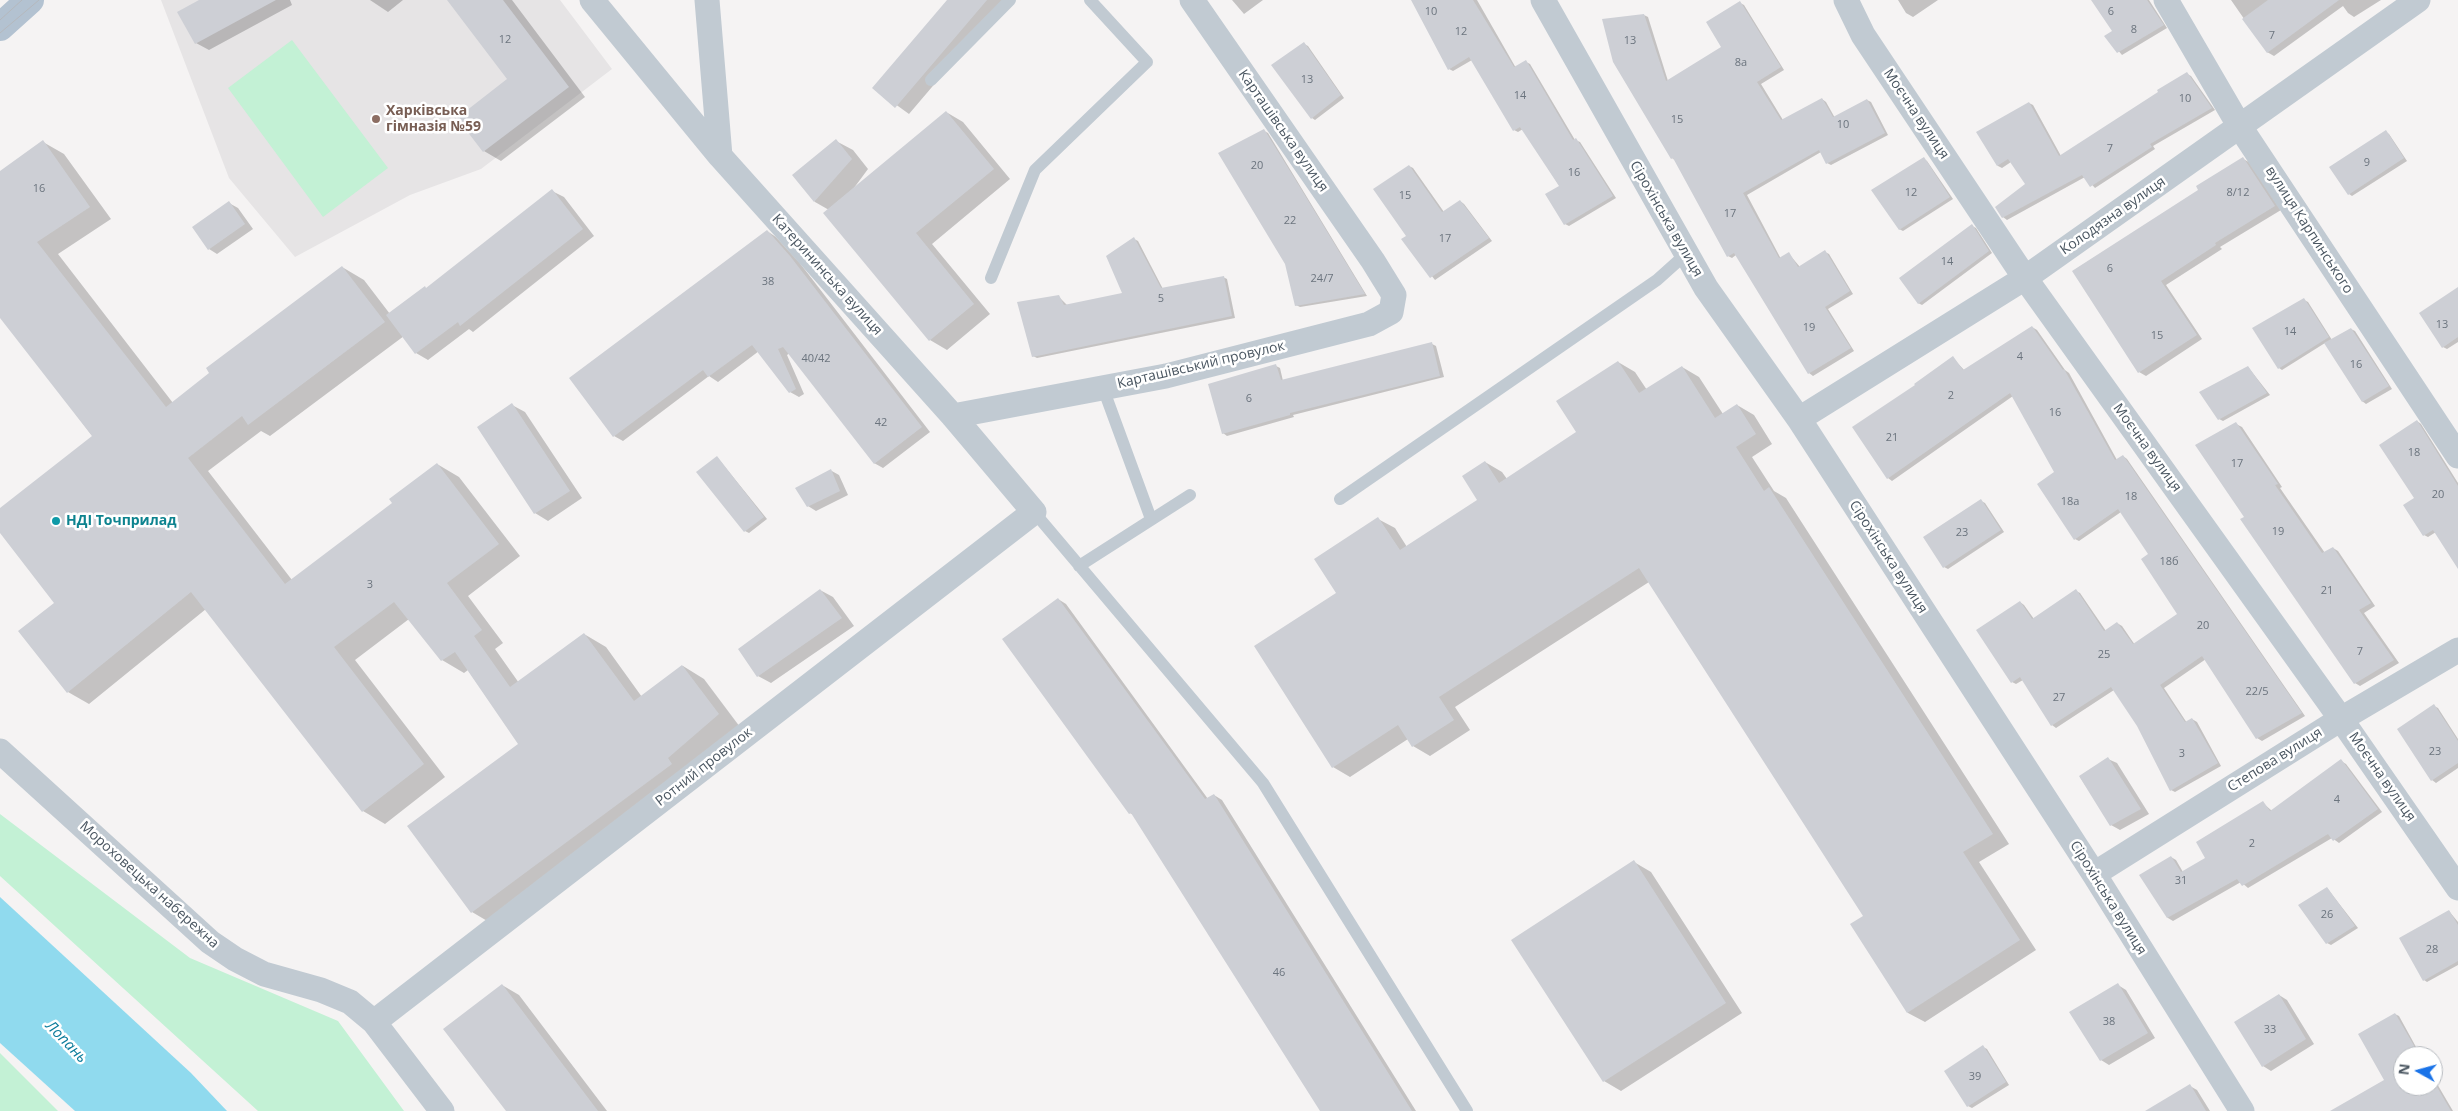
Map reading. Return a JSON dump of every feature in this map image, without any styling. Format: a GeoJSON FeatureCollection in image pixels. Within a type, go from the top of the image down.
{"type":"FeatureCollection","features":[{"type":"Feature","properties":{"kind":"main road"},"geometry":{"type":"LineString","coordinates":[[0,27],[30,0]]}},
{"type":"Feature","properties":{"kind":"street","name":"Катерининська вулиця"},"geometry":{"type":"LineString","coordinates":[[592,0],[720,156],[953,416],[1034,512]]}},
{"type":"Feature","properties":{"kind":"street"},"geometry":{"type":"LineString","coordinates":[[707,0],[720,156]]}},
{"type":"Feature","properties":{"kind":"street","name":"Карташівська вулиця"},"geometry":{"type":"LineString","coordinates":[[1192,0],[1373,261]]}},
{"type":"Feature","properties":{"kind":"street","name":"Сірохінська вулиця"},"geometry":{"type":"LineString","coordinates":[[1543,0],[1706,288],[1799,419],[2094,874],[2242,1111]]}},
{"type":"Feature","properties":{"kind":"street","name":"Моєчна вулиця"},"geometry":{"type":"LineString","coordinates":[[1846,0],[1863,35],[2025,278],[2341,719],[2458,888]]}},
{"type":"Feature","properties":{"kind":"street","name":"вулиця Карпинського"},"geometry":{"type":"LineString","coordinates":[[2166,0],[2240,127],[2458,456]]}},
{"type":"Feature","properties":{"kind":"street","name":"Колодязна вулиця"},"geometry":{"type":"LineString","coordinates":[[1799,419],[2025,278],[2418,0]]}},
{"type":"Feature","properties":{"kind":"street","name":"Карташівський провулок"},"geometry":{"type":"LineString","coordinates":[[953,416],[1166,376],[1368,324],[1390,312],[1394,295],[1373,261]]}},
{"type":"Feature","properties":{"kind":"street","name":"Ротний провулок"},"geometry":{"type":"LineString","coordinates":[[374,1022],[1034,512]]}},
{"type":"Feature","properties":{"kind":"street","name":"Степова вулиця"},"geometry":{"type":"LineString","coordinates":[[2094,874],[2341,719],[2458,650]]}},
{"type":"Feature","properties":{"kind":"street","name":"Мороховецька набережна"},"geometry":{"type":"LineString","coordinates":[[0,751],[210,942],[235,959],[264,974],[321,990],[350,1002],[374,1022],[442,1111]]}},
{"type":"Feature","properties":{"kind":"lane"},"geometry":{"type":"LineString","coordinates":[[931,80],[1010,0]]}},
{"type":"Feature","properties":{"kind":"lane"},"geometry":{"type":"LineString","coordinates":[[991,278],[1035,170],[1147,62],[1090,0]]}},
{"type":"Feature","properties":{"kind":"lane"},"geometry":{"type":"LineString","coordinates":[[1340,499],[1657,280],[1686,254]]}},
{"type":"Feature","properties":{"kind":"lane"},"geometry":{"type":"LineString","coordinates":[[1103,388],[1151,519]]}},
{"type":"Feature","properties":{"kind":"lane"},"geometry":{"type":"LineString","coordinates":[[1079,566],[1190,495]]}},
{"type":"Feature","properties":{"kind":"lane"},"geometry":{"type":"LineString","coordinates":[[1034,512],[1263,783],[1467,1111]]}},
{"type":"Feature","properties":{"kind":"shaded area","name":"Харківська гімназія №59"},"geometry":{"type":"Polygon","coordinates":[[[161,0],[560,0],[612,69],[481,169],[410,195],[295,257],[229,178],[161,0]]]}},
{"type":"Feature","properties":{"kind":"green space"},"geometry":{"type":"Polygon","coordinates":[[[292,40],[388,168],[323,217],[228,88],[292,40]]]}},
{"type":"Feature","properties":{"kind":"green space"},"geometry":{"type":"Polygon","coordinates":[[[0,814],[190,958],[338,1021],[404,1111],[258,1111],[0,876],[0,814]]]}},
{"type":"Feature","properties":{"kind":"green space"},"geometry":{"type":"Polygon","coordinates":[[[0,1053],[58,1111],[0,1111],[0,1053]]]}},
{"type":"Feature","properties":{"kind":"water","name":"Лопань"},"geometry":{"type":"Polygon","coordinates":[[[0,897],[191,1073],[227,1111],[75,1111],[0,1043],[0,897]]]}},
{"type":"Feature","properties":{"kind":"building"},"geometry":{"type":"Polygon","coordinates":[[[199,0],[276,0],[195,44],[177,12],[199,0]]]}},
{"type":"Feature","properties":{"kind":"building"},"geometry":{"type":"Polygon","coordinates":[[[447,0],[503,0],[569,87],[483,152],[457,118],[507,79],[447,0]]]}},
{"type":"Feature","properties":{"kind":"building"},"geometry":{"type":"Polygon","coordinates":[[[947,0],[987,0],[895,108],[872,88],[947,0]]]}},
{"type":"Feature","properties":{"kind":"building"},"geometry":{"type":"Polygon","coordinates":[[[1411,0],[1473,0],[1514,67],[1526,60],[1573,140],[1576,138],[1613,196],[1564,225],[1545,194],[1559,186],[1520,127],[1513,131],[1469,57],[1448,70],[1411,0]]]}},
{"type":"Feature","properties":{"kind":"building"},"geometry":{"type":"Polygon","coordinates":[[[2091,0],[2147,0],[2164,25],[2117,53],[2104,36],[2112,31],[2091,0]]]}},
{"type":"Feature","properties":{"kind":"building"},"geometry":{"type":"Polygon","coordinates":[[[2268,0],[2339,0],[2267,53],[2242,19],[2268,0]]]}},
{"type":"Feature","properties":{"kind":"building"},"geometry":{"type":"Polygon","coordinates":[[[1740,1],[1781,67],[1757,82],[1781,120],[1822,98],[1833,117],[1867,99],[1885,133],[1826,164],[1819,150],[1743,193],[1779,258],[1789,252],[1798,267],[1825,250],[1850,291],[1825,307],[1851,348],[1808,374],[1734,253],[1727,257],[1673,158],[1671,159],[1613,62],[1602,19],[1644,14],[1666,81],[1721,47],[1706,22],[1740,1]]]}},
{"type":"Feature","properties":{"kind":"building"},"geometry":{"type":"Polygon","coordinates":[[[1304,42],[1341,95],[1311,119],[1271,65],[1304,42]]]}},
{"type":"Feature","properties":{"kind":"building"},"geometry":{"type":"Polygon","coordinates":[[[2187,72],[2212,108],[2150,144],[2152,147],[2090,187],[2082,175],[2002,218],[1995,207],[2025,184],[2008,159],[1997,166],[1976,132],[2029,102],[2059,156],[2187,72]]]}},
{"type":"Feature","properties":{"kind":"building"},"geometry":{"type":"Polygon","coordinates":[[[946,111],[994,169],[916,233],[974,304],[929,341],[823,213],[946,111]]]}},
{"type":"Feature","properties":{"kind":"building"},"geometry":{"type":"Polygon","coordinates":[[[1264,129],[1365,294],[1295,306],[1285,264],[1218,153],[1264,129]]]}},
{"type":"Feature","properties":{"kind":"building"},"geometry":{"type":"Polygon","coordinates":[[[2386,130],[2404,158],[2348,195],[2329,167],[2386,130]]]}},
{"type":"Feature","properties":{"kind":"building"},"geometry":{"type":"Polygon","coordinates":[[[836,139],[852,159],[814,202],[792,175],[836,139]]]}},
{"type":"Feature","properties":{"kind":"building"},"geometry":{"type":"Polygon","coordinates":[[[43,140],[90,207],[37,242],[166,407],[209,373],[206,368],[342,266],[385,322],[248,425],[242,416],[188,458],[285,584],[392,503],[389,499],[437,463],[499,544],[447,583],[482,630],[474,636],[510,687],[584,633],[634,701],[682,665],[719,714],[668,758],[672,764],[471,913],[407,826],[518,744],[455,652],[441,661],[394,602],[334,647],[424,764],[362,812],[191,592],[67,693],[18,631],[54,603],[0,533],[0,508],[92,436],[0,318],[0,171],[43,140]]]}},
{"type":"Feature","properties":{"kind":"building"},"geometry":{"type":"Polygon","coordinates":[[[1924,157],[1950,197],[1899,230],[1871,190],[1924,157]]]}},
{"type":"Feature","properties":{"kind":"building"},"geometry":{"type":"Polygon","coordinates":[[[2243,157],[2275,206],[2215,243],[2216,245],[2161,281],[2197,335],[2138,373],[2072,271],[2198,190],[2196,186],[2243,157]]]}},
{"type":"Feature","properties":{"kind":"building"},"geometry":{"type":"Polygon","coordinates":[[[1409,165],[1442,212],[1460,200],[1489,238],[1430,278],[1401,239],[1406,236],[1373,189],[1409,165]]]}},
{"type":"Feature","properties":{"kind":"building"},"geometry":{"type":"Polygon","coordinates":[[[552,189],[583,229],[460,326],[458,322],[415,354],[386,315],[425,286],[426,288],[552,189]]]}},
{"type":"Feature","properties":{"kind":"building"},"geometry":{"type":"Polygon","coordinates":[[[229,201],[245,224],[208,250],[192,227],[229,201]]]}},
{"type":"Feature","properties":{"kind":"building"},"geometry":{"type":"Polygon","coordinates":[[[1972,224],[1989,251],[1918,304],[1899,278],[1972,224]]]}},
{"type":"Feature","properties":{"kind":"building"},"geometry":{"type":"Polygon","coordinates":[[[767,230],[790,256],[922,427],[874,464],[783,347],[778,349],[796,389],[789,393],[752,345],[708,377],[703,370],[613,437],[569,378],[767,230]]]}},
{"type":"Feature","properties":{"kind":"building"},"geometry":{"type":"Polygon","coordinates":[[[1134,237],[1161,288],[1224,276],[1232,316],[1032,357],[1017,302],[1059,295],[1064,305],[1122,293],[1106,256],[1134,237]]]}},
{"type":"Feature","properties":{"kind":"building"},"geometry":{"type":"Polygon","coordinates":[[[2458,287],[2458,337],[2442,348],[2419,313],[2458,287]]]}},
{"type":"Feature","properties":{"kind":"building"},"geometry":{"type":"Polygon","coordinates":[[[2304,298],[2329,337],[2278,369],[2252,328],[2304,298]]]}},
{"type":"Feature","properties":{"kind":"building"},"geometry":{"type":"Polygon","coordinates":[[[2032,326],[2064,369],[2115,460],[2123,455],[2302,713],[2256,739],[2202,656],[2160,685],[2185,722],[2192,718],[2218,763],[2170,791],[2137,726],[2111,687],[2051,726],[2020,677],[2011,683],[1976,630],[2020,601],[2032,619],[2076,589],[2104,631],[2117,622],[2133,644],[2177,614],[2141,559],[2148,554],[2118,509],[2074,540],[2037,484],[2054,472],[2010,393],[1887,479],[1852,427],[1915,385],[1953,356],[1963,370],[2032,326]]]}},
{"type":"Feature","properties":{"kind":"building"},"geometry":{"type":"Polygon","coordinates":[[[2351,328],[2389,386],[2362,402],[2324,343],[2351,328]]]}},
{"type":"Feature","properties":{"kind":"building"},"geometry":{"type":"Polygon","coordinates":[[[1432,342],[1440,376],[1290,413],[1290,415],[1222,434],[1208,384],[1276,364],[1281,380],[1432,342]]]}},
{"type":"Feature","properties":{"kind":"building"},"geometry":{"type":"Polygon","coordinates":[[[1618,361],[1639,393],[1682,366],[1715,418],[1737,404],[1756,434],[1736,447],[1764,491],[1769,487],[1993,834],[1963,852],[2020,940],[1907,1013],[1850,924],[1863,916],[1639,568],[1439,697],[1454,720],[1412,747],[1398,725],[1332,768],[1254,646],[1336,593],[1314,559],[1378,517],[1400,550],[1477,500],[1462,476],[1485,461],[1499,483],[1576,432],[1556,401],[1618,361]]]}},
{"type":"Feature","properties":{"kind":"building"},"geometry":{"type":"Polygon","coordinates":[[[2248,366],[2267,393],[2218,420],[2199,392],[2248,366]]]}},
{"type":"Feature","properties":{"kind":"building"},"geometry":{"type":"Polygon","coordinates":[[[512,403],[570,491],[534,514],[477,427],[512,403]]]}},
{"type":"Feature","properties":{"kind":"building"},"geometry":{"type":"Polygon","coordinates":[[[2417,420],[2458,486],[2458,569],[2433,530],[2423,536],[2403,505],[2414,498],[2379,445],[2417,420]]]}},
{"type":"Feature","properties":{"kind":"building"},"geometry":{"type":"Polygon","coordinates":[[[2236,422],[2278,484],[2275,485],[2322,553],[2333,547],[2371,603],[2359,610],[2394,660],[2354,684],[2240,519],[2244,517],[2195,445],[2236,422]]]}},
{"type":"Feature","properties":{"kind":"building"},"geometry":{"type":"Polygon","coordinates":[[[717,456],[764,517],[744,532],[696,472],[717,456]]]}},
{"type":"Feature","properties":{"kind":"building"},"geometry":{"type":"Polygon","coordinates":[[[831,469],[840,491],[807,507],[795,488],[831,469]]]}},
{"type":"Feature","properties":{"kind":"building"},"geometry":{"type":"Polygon","coordinates":[[[1981,499],[2001,530],[1943,568],[1923,537],[1981,499]]]}},
{"type":"Feature","properties":{"kind":"building"},"geometry":{"type":"Polygon","coordinates":[[[820,589],[842,618],[757,677],[738,649],[820,589]]]}},
{"type":"Feature","properties":{"kind":"building"},"geometry":{"type":"Polygon","coordinates":[[[1058,598],[1205,799],[1214,794],[1412,1111],[1320,1111],[1131,813],[1129,814],[1002,639],[1058,598]]]}},
{"type":"Feature","properties":{"kind":"building"},"geometry":{"type":"Polygon","coordinates":[[[2434,704],[2458,741],[2458,763],[2431,781],[2397,729],[2434,704]]]}},
{"type":"Feature","properties":{"kind":"building"},"geometry":{"type":"Polygon","coordinates":[[[2108,757],[2141,809],[2110,826],[2079,776],[2108,757]]]}},
{"type":"Feature","properties":{"kind":"building"},"geometry":{"type":"Polygon","coordinates":[[[2341,759],[2378,809],[2333,841],[2328,834],[2242,886],[2237,879],[2167,918],[2139,875],[2171,856],[2181,872],[2205,858],[2196,842],[2263,801],[2270,811],[2341,759]]]}},
{"type":"Feature","properties":{"kind":"building"},"geometry":{"type":"Polygon","coordinates":[[[1634,860],[1726,1003],[1603,1082],[1511,940],[1634,860]]]}},
{"type":"Feature","properties":{"kind":"building"},"geometry":{"type":"Polygon","coordinates":[[[2327,887],[2355,926],[2326,944],[2298,905],[2327,887]]]}},
{"type":"Feature","properties":{"kind":"building"},"geometry":{"type":"Polygon","coordinates":[[[2449,910],[2458,925],[2458,961],[2423,981],[2399,938],[2449,910]]]}},
{"type":"Feature","properties":{"kind":"building"},"geometry":{"type":"Polygon","coordinates":[[[2118,983],[2148,1033],[2100,1061],[2069,1012],[2118,983]]]}},
{"type":"Feature","properties":{"kind":"building"},"geometry":{"type":"Polygon","coordinates":[[[502,984],[598,1111],[506,1111],[443,1029],[502,984]]]}},
{"type":"Feature","properties":{"kind":"building"},"geometry":{"type":"Polygon","coordinates":[[[2279,994],[2306,1039],[2262,1067],[2234,1022],[2279,994]]]}},
{"type":"Feature","properties":{"kind":"building"},"geometry":{"type":"Polygon","coordinates":[[[2395,1013],[2414,1046],[2393,1046],[2393,1096],[2442,1096],[2451,1111],[2330,1111],[2384,1080],[2358,1034],[2395,1013]]]}},
{"type":"Feature","properties":{"kind":"building"},"geometry":{"type":"Polygon","coordinates":[[[1983,1045],[2006,1082],[1967,1107],[1944,1071],[1983,1045]]]}},
{"type":"Feature","properties":{"kind":"building"},"geometry":{"type":"Polygon","coordinates":[[[2190,1084],[2206,1111],[2145,1111],[2190,1084]]]}},
{"type":"Feature","properties":{"kind":"tram line"},"geometry":{"type":"LineString","coordinates":[[0,20],[22,0]]}},
{"type":"Feature","properties":{"kind":"tram line"},"geometry":{"type":"LineString","coordinates":[[0,33],[39,0]]}},
{"type":"Feature","properties":{"kind":"place","name":"Харківська гімназія №59"},"geometry":{"type":"Point","coordinates":[376,119]}},
{"type":"Feature","properties":{"kind":"place","name":"НДІ Точприлад"},"geometry":{"type":"Point","coordinates":[56,521]}}]}
